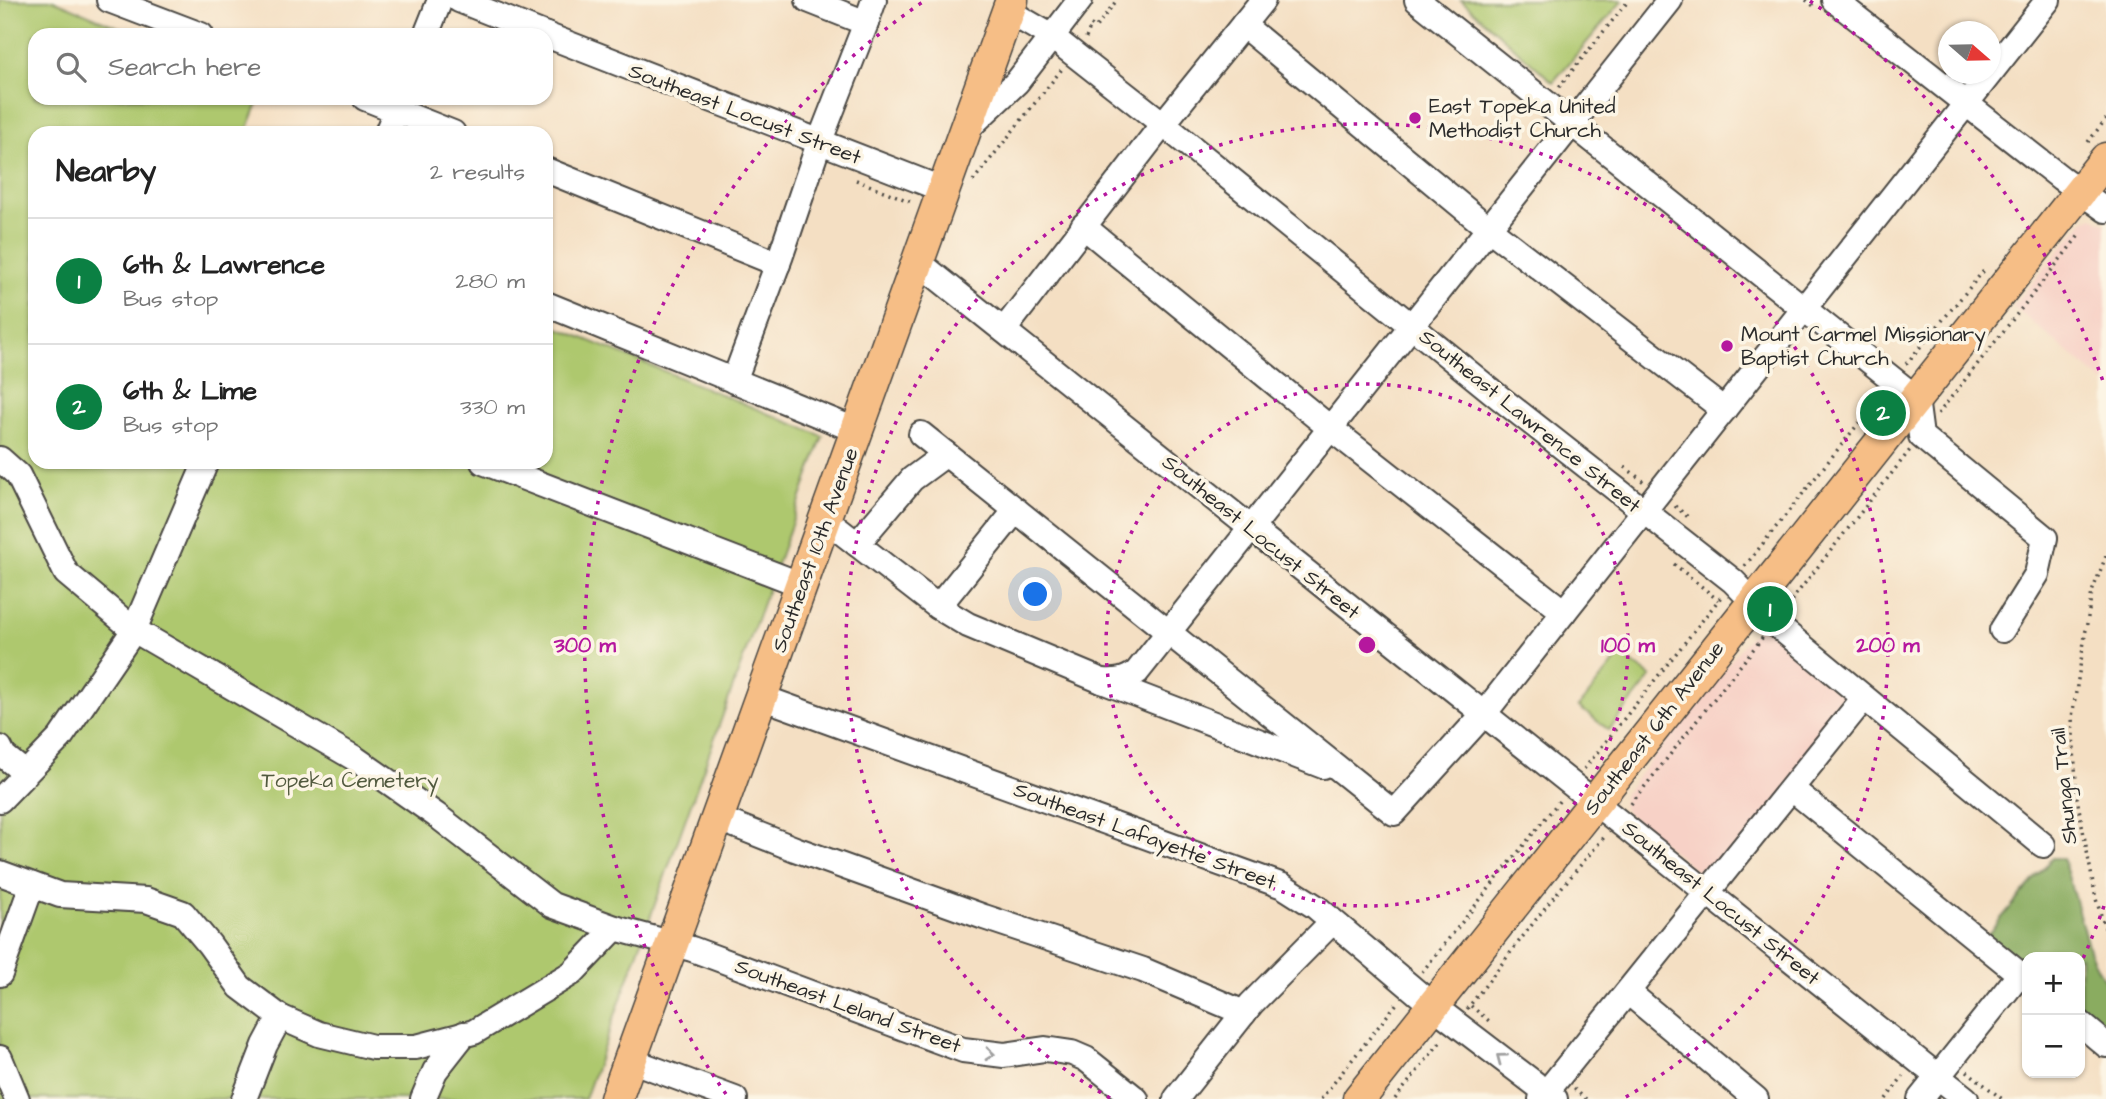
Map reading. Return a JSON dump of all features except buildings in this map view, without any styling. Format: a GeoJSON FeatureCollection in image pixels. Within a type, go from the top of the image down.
{"type":"FeatureCollection","features":[{"type":"Feature","properties":{"kind":"main road","name":"Southeast 10th Avenue"},"geometry":{"type":"LineString","coordinates":[[616,1099],[1010,6]]}},
{"type":"Feature","properties":{"kind":"main road","name":"Southeast 6th Avenue"},"geometry":{"type":"LineString","coordinates":[[1359,1099],[1754,602],[1905,389],[2096,203],[2096,151]]}},
{"type":"Feature","properties":{"kind":"street"},"geometry":{"type":"LineString","coordinates":[[109,0],[183,28]]}},
{"type":"Feature","properties":{"kind":"street"},"geometry":{"type":"LineString","coordinates":[[429,28],[440,0]]}},
{"type":"Feature","properties":{"kind":"street","name":"Southeast Locust Street"},"geometry":{"type":"LineString","coordinates":[[459,0],[529,28]]}},
{"type":"Feature","properties":{"kind":"street"},"geometry":{"type":"LineString","coordinates":[[808,0],[866,23]]}},
{"type":"Feature","properties":{"kind":"street"},"geometry":{"type":"LineString","coordinates":[[734,381],[819,143],[874,0]]}},
{"type":"Feature","properties":{"kind":"street"},"geometry":{"type":"LineString","coordinates":[[965,131],[1017,82],[1080,0]]}},
{"type":"Feature","properties":{"kind":"street"},"geometry":{"type":"LineString","coordinates":[[1004,330],[1163,124],[1263,0]]}},
{"type":"Feature","properties":{"kind":"street"},"geometry":{"type":"LineString","coordinates":[[1417,0],[1905,389],[1921,436],[2045,538],[2037,574],[2002,630]]}},
{"type":"Feature","properties":{"kind":"street"},"geometry":{"type":"LineString","coordinates":[[1102,681],[1116,682],[1137,673],[1670,0]]}},
{"type":"Feature","properties":{"kind":"street"},"geometry":{"type":"LineString","coordinates":[[1834,0],[2096,203]]}},
{"type":"Feature","properties":{"kind":"street"},"geometry":{"type":"LineString","coordinates":[[920,434],[1394,813],[1483,715],[1966,104],[2042,2]]}},
{"type":"Feature","properties":{"kind":"street","name":"Southeast Lawrence Street"},"geometry":{"type":"LineString","coordinates":[[1010,6],[1163,124],[1645,512],[1864,698],[2043,845]]}},
{"type":"Feature","properties":{"kind":"street"},"geometry":{"type":"LineString","coordinates":[[1243,25],[1488,228],[1724,410]]}},
{"type":"Feature","properties":{"kind":"street","name":"Southeast Locust Street"},"geometry":{"type":"LineString","coordinates":[[553,38],[944,190]]}},
{"type":"Feature","properties":{"kind":"street"},"geometry":{"type":"LineString","coordinates":[[390,126],[399,105]]}},
{"type":"Feature","properties":{"kind":"street"},"geometry":{"type":"LineString","coordinates":[[401,105],[440,126]]}},
{"type":"Feature","properties":{"kind":"street"},"geometry":{"type":"LineString","coordinates":[[553,173],[778,264]]}},
{"type":"Feature","properties":{"kind":"street"},"geometry":{"type":"LineString","coordinates":[[1083,226],[1330,428],[1564,612]]}},
{"type":"Feature","properties":{"kind":"street","name":"Southeast Locust Street"},"geometry":{"type":"LineString","coordinates":[[918,262],[1966,1099]]}},
{"type":"Feature","properties":{"kind":"street"},"geometry":{"type":"LineString","coordinates":[[553,307],[858,431]]}},
{"type":"Feature","properties":{"kind":"street"},"geometry":{"type":"LineString","coordinates":[[857,544],[912,479],[946,454]]}},
{"type":"Feature","properties":{"kind":"street","name":"Southeast Leland Street"},"geometry":{"type":"LineString","coordinates":[[0,459],[18,475],[66,573],[134,630],[356,759],[436,815],[552,905],[615,928],[672,943],[963,1050],[1004,1055],[1045,1049],[1072,1052],[1086,1059],[1136,1099]]}},
{"type":"Feature","properties":{"kind":"street"},"geometry":{"type":"LineString","coordinates":[[0,800],[60,737],[134,630],[203,469]]}},
{"type":"Feature","properties":{"kind":"street"},"geometry":{"type":"LineString","coordinates":[[501,469],[802,585]]}},
{"type":"Feature","properties":{"kind":"street"},"geometry":{"type":"LineString","coordinates":[[938,607],[1016,510]]}},
{"type":"Feature","properties":{"kind":"street"},"geometry":{"type":"LineString","coordinates":[[826,520],[938,607],[968,625],[1102,681],[1346,774]]}},
{"type":"Feature","properties":{"kind":"street","name":"Southeast Lafayette Street"},"geometry":{"type":"LineString","coordinates":[[761,697],[1283,886],[1316,907],[1433,1006],[1548,1097]]}},
{"type":"Feature","properties":{"kind":"street"},"geometry":{"type":"LineString","coordinates":[[1548,1097],[1628,992],[1864,698]]}},
{"type":"Feature","properties":{"kind":"street"},"geometry":{"type":"LineString","coordinates":[[0,748],[4,756],[25,773]]}},
{"type":"Feature","properties":{"kind":"street"},"geometry":{"type":"LineString","coordinates":[[1791,789],[2022,976]]}},
{"type":"Feature","properties":{"kind":"street"},"geometry":{"type":"LineString","coordinates":[[717,818],[934,899],[1143,970],[1244,1013]]}},
{"type":"Feature","properties":{"kind":"street"},"geometry":{"type":"LineString","coordinates":[[0,873],[60,895],[146,900],[183,913],[240,987],[280,1017],[319,1034],[373,1048],[416,1047],[474,1032],[572,973],[615,928]]}},
{"type":"Feature","properties":{"kind":"street"},"geometry":{"type":"LineString","coordinates":[[0,974],[32,885]]}},
{"type":"Feature","properties":{"kind":"street"},"geometry":{"type":"LineString","coordinates":[[1176,1099],[1244,1013],[1332,922]]}},
{"type":"Feature","properties":{"kind":"street"},"geometry":{"type":"LineString","coordinates":[[1920,1099],[2022,978]]}},
{"type":"Feature","properties":{"kind":"street"},"geometry":{"type":"LineString","coordinates":[[1628,992],[1756,1099]]}},
{"type":"Feature","properties":{"kind":"street"},"geometry":{"type":"LineString","coordinates":[[244,1099],[265,1045],[280,1017]]}},
{"type":"Feature","properties":{"kind":"street"},"geometry":{"type":"LineString","coordinates":[[2085,1027],[2106,1045]]}},
{"type":"Feature","properties":{"kind":"street"},"geometry":{"type":"LineString","coordinates":[[423,1099],[435,1071],[464,1034]]}},
{"type":"Feature","properties":{"kind":"street"},"geometry":{"type":"LineString","coordinates":[[0,1058],[17,1099]]}},
{"type":"Feature","properties":{"kind":"street"},"geometry":{"type":"LineString","coordinates":[[630,1060],[735,1099]]}},
{"type":"Feature","properties":{"kind":"path"},"geometry":{"type":"LineString","coordinates":[[1547,103],[1629,0]]}},
{"type":"Feature","properties":{"kind":"path"},"geometry":{"type":"LineString","coordinates":[[2096,151],[2106,119]]}},
{"type":"Feature","properties":{"kind":"path"},"geometry":{"type":"LineString","coordinates":[[1321,1099],[1433,1006],[1551,900],[1595,802],[1754,602],[1921,436],[2096,203]]}},
{"type":"Feature","properties":{"kind":"path"},"geometry":{"type":"LineString","coordinates":[[1395,1099],[1433,1006],[1754,602],[1905,389],[1988,266]]}},
{"type":"Feature","properties":{"kind":"path","name":"Shunga Trail"},"geometry":{"type":"LineString","coordinates":[[2106,556],[2092,592],[2072,717],[2077,798],[2096,899],[2106,931]]}},
{"type":"Feature","properties":{"kind":"shaded area"},"geometry":{"type":"Polygon","coordinates":[[[2093,217],[2106,224],[2106,384],[2013,306],[2085,220],[2093,217]]]}},
{"type":"Feature","properties":{"kind":"shaded area"},"geometry":{"type":"Polygon","coordinates":[[[1763,626],[1861,706],[1716,887],[1627,813],[1622,805],[1624,794],[1751,635],[1763,626]]]}},
{"type":"Feature","properties":{"kind":"green space","name":"Topeka Cemetery"},"geometry":{"type":"Polygon","coordinates":[[[0,0],[53,0],[120,28],[28,28],[28,105],[257,105],[249,126],[28,126],[28,469],[553,469],[553,326],[823,436],[585,1099],[0,1099],[0,0]]]}},
{"type":"Feature","properties":{"kind":"green space"},"geometry":{"type":"Polygon","coordinates":[[[1461,0],[1623,0],[1553,82],[1461,0]]]}},
{"type":"Feature","properties":{"kind":"green space"},"geometry":{"type":"Polygon","coordinates":[[[1621,654],[1651,677],[1609,730],[1579,707],[1621,654]]]}},
{"type":"Feature","properties":{"kind":"green space"},"geometry":{"type":"Polygon","coordinates":[[[2052,858],[2063,858],[2090,953],[2106,984],[2106,1033],[2085,1015],[2085,952],[2022,952],[2022,968],[1983,940],[2052,858]]]}},
{"type":"Feature","properties":{"kind":"place","name":"East Topeka United Methodist Church"},"geometry":{"type":"Point","coordinates":[1415,118]}},
{"type":"Feature","properties":{"kind":"place","name":"Mount Carmel Missionary Baptist Church"},"geometry":{"type":"Point","coordinates":[1727,346]}},
{"type":"Feature","properties":{"kind":"place","name":"6th & Lime"},"geometry":{"type":"Point","coordinates":[1883,413]}},
{"type":"Feature","properties":{"kind":"place","name":"6th & Lawrence"},"geometry":{"type":"Point","coordinates":[1770,609]}}]}
